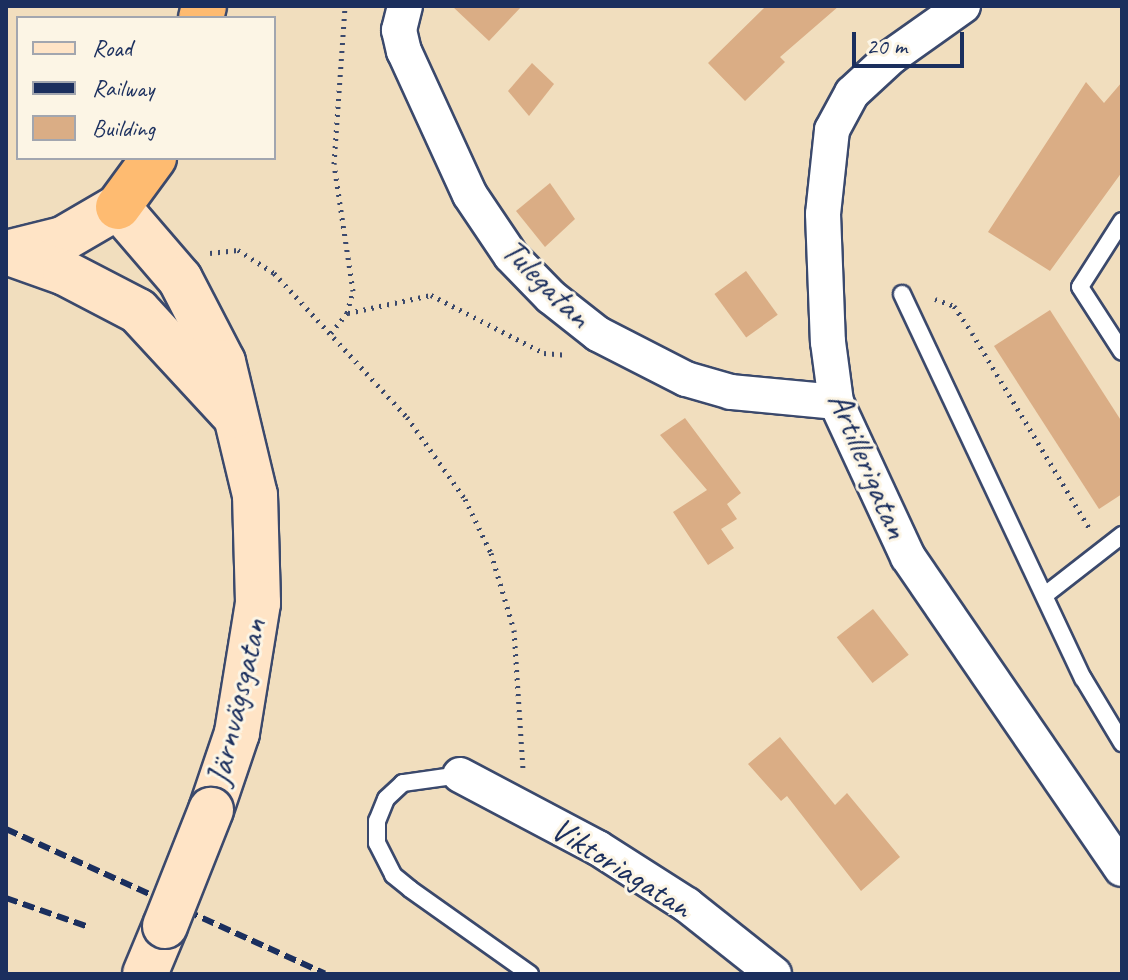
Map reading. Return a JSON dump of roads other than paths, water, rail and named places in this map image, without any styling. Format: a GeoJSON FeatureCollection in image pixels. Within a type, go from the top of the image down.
{"type":"FeatureCollection","features":[{"type":"Feature","properties":{"kind":"highway"},"geometry":{"type":"LineString","coordinates":[[118,207],[153,160]]}},
{"type":"Feature","properties":{"kind":"main road","name":"Järnvägsgatan"},"geometry":{"type":"LineString","coordinates":[[7,253],[63,239],[118,207],[196,305],[223,362],[255,495],[258,603],[237,733],[211,810],[145,974]]}},
{"type":"Feature","properties":{"kind":"main road","name":"Järnvägsgatan"},"geometry":{"type":"LineString","coordinates":[[7,253],[65,273],[138,311],[238,420]]}},
{"type":"Feature","properties":{"kind":"street","name":"Tulegatan"},"geometry":{"type":"LineString","coordinates":[[405,6],[399,30],[404,51],[470,195],[511,256],[551,297],[598,334],[686,379],[731,392],[836,402]]}},
{"type":"Feature","properties":{"kind":"street","name":"Artillerigatan"},"geometry":{"type":"LineString","coordinates":[[963,6],[891,57],[852,93],[832,130],[823,214],[836,402],[908,557],[1122,869]]}},
{"type":"Feature","properties":{"kind":"street","name":"Viktoriagatan"},"geometry":{"type":"LineString","coordinates":[[460,775],[522,807],[687,905],[774,974]]}},
{"type":"Feature","properties":{"kind":"lane"},"geometry":{"type":"LineString","coordinates":[[1122,221],[1080,287],[1122,352]]}},
{"type":"Feature","properties":{"kind":"lane"},"geometry":{"type":"LineString","coordinates":[[902,294],[1083,678],[1122,743]]}},
{"type":"Feature","properties":{"kind":"lane"},"geometry":{"type":"LineString","coordinates":[[1045,595],[1101,547],[1122,535]]}},
{"type":"Feature","properties":{"kind":"lane"},"geometry":{"type":"LineString","coordinates":[[460,775],[403,783],[386,799],[377,821],[382,857],[410,889],[530,974]]}},
{"type":"Feature","properties":{"kind":"railway"},"geometry":{"type":"LineString","coordinates":[[6,829],[325,974]]}},
{"type":"Feature","properties":{"kind":"railway"},"geometry":{"type":"LineString","coordinates":[[6,898],[89,927]]}}]}
